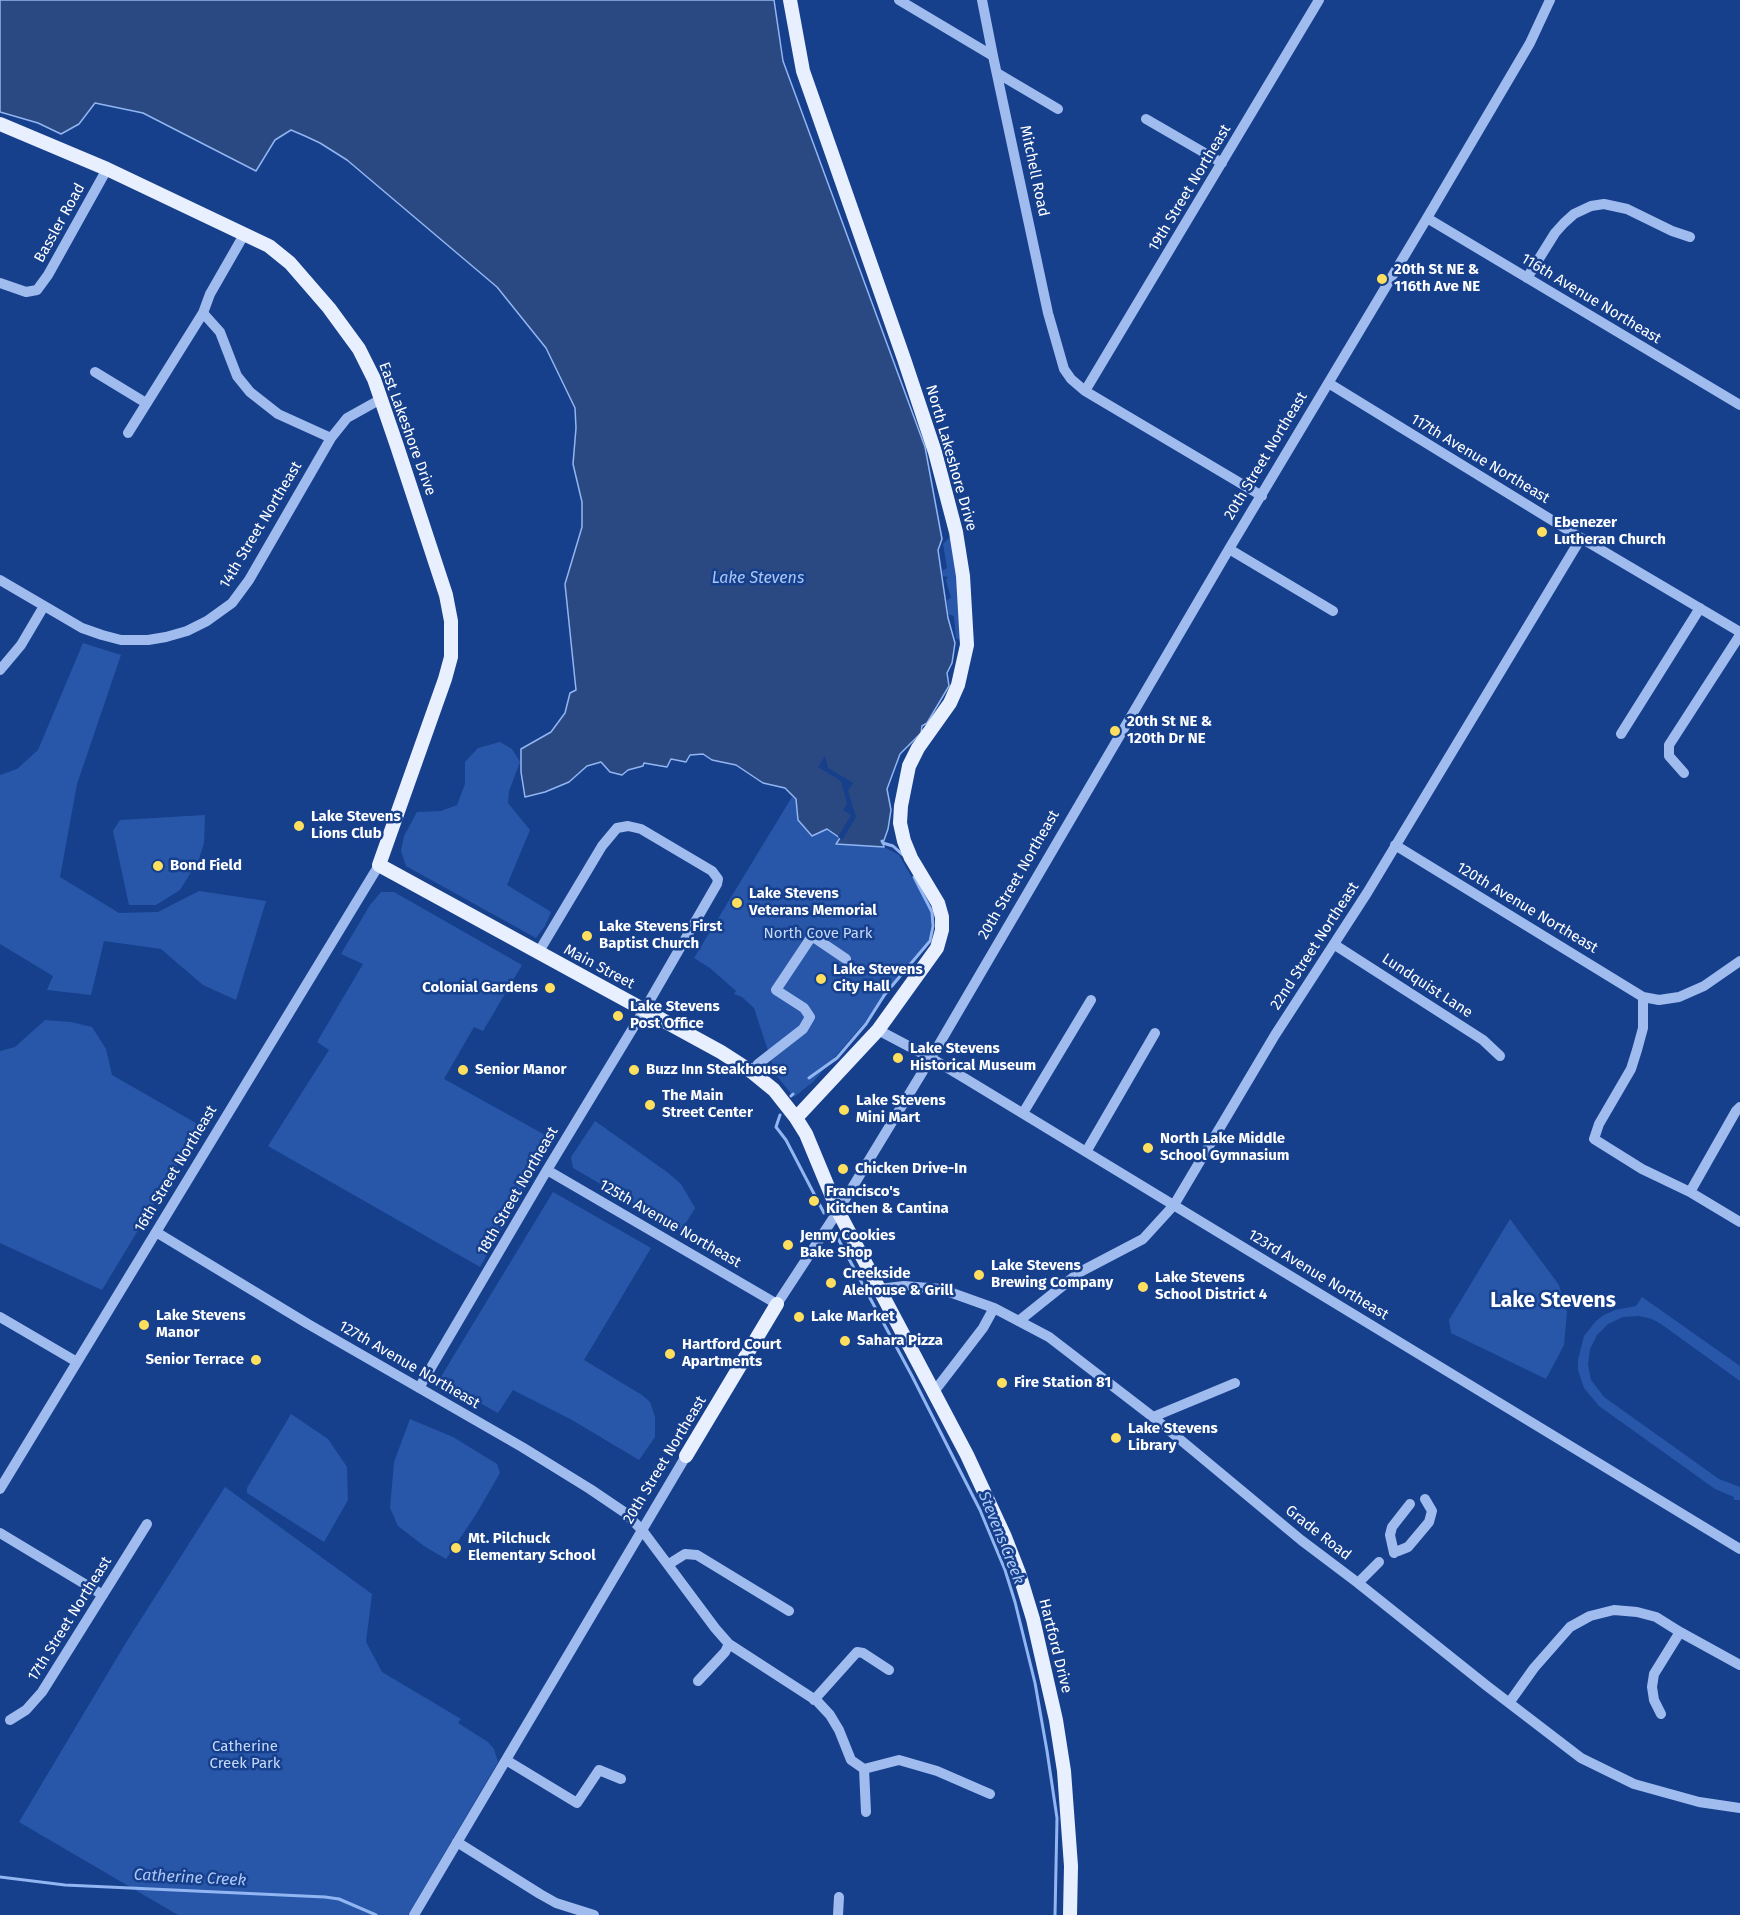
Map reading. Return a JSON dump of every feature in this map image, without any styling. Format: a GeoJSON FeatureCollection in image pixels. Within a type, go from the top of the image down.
{"type":"FeatureCollection","features":[{"type":"Feature","properties":{"kind":"main road","name":"North Lakeshore Drive"},"geometry":{"type":"LineString","coordinates":[[790,0],[798,50],[806,80],[935,452],[956,532],[963,576],[967,645],[964,663],[950,703],[918,748],[909,766],[900,806],[900,823],[904,841],[911,858],[938,903],[942,917],[942,930],[937,948],[878,1030],[796,1118]]}},
{"type":"Feature","properties":{"kind":"main road","name":"East Lakeshore Drive"},"geometry":{"type":"LineString","coordinates":[[0,124],[107,169],[269,246],[290,263],[329,308],[359,349],[381,399],[443,585],[452,621],[451,657],[445,679],[379,864]]}},
{"type":"Feature","properties":{"kind":"main road","name":"Main Street"},"geometry":{"type":"LineString","coordinates":[[379,864],[721,1052],[752,1072],[774,1090],[806,1134],[836,1214]]}},
{"type":"Feature","properties":{"kind":"main road","name":"Hartford Drive"},"geometry":{"type":"LineString","coordinates":[[836,1214],[879,1289],[967,1455],[1005,1537],[1033,1619],[1056,1720],[1064,1771],[1070,1856],[1070,1915]]}},
{"type":"Feature","properties":{"kind":"main road","name":"20th Street Northeast"},"geometry":{"type":"LineString","coordinates":[[686,1456],[777,1304]]}},
{"type":"Feature","properties":{"kind":"street"},"geometry":{"type":"LineString","coordinates":[[899,0],[993,56]]}},
{"type":"Feature","properties":{"kind":"street","name":"Mitchell Road"},"geometry":{"type":"LineString","coordinates":[[982,0],[1048,314],[1064,369],[1071,380],[1085,391],[1262,496]]}},
{"type":"Feature","properties":{"kind":"street","name":"19th Street Northeast"},"geometry":{"type":"LineString","coordinates":[[1085,391],[1319,0]]}},
{"type":"Feature","properties":{"kind":"street","name":"20th Street Northeast"},"geometry":{"type":"LineString","coordinates":[[777,1304],[836,1214],[931,1058],[1530,43],[1550,0]]}},
{"type":"Feature","properties":{"kind":"street"},"geometry":{"type":"LineString","coordinates":[[997,73],[1058,109]]}},
{"type":"Feature","properties":{"kind":"street"},"geometry":{"type":"LineString","coordinates":[[1146,118],[1222,163]]}},
{"type":"Feature","properties":{"kind":"street","name":"Bassler Road"},"geometry":{"type":"LineString","coordinates":[[0,283],[26,292],[37,290],[48,275],[107,169]]}},
{"type":"Feature","properties":{"kind":"street"},"geometry":{"type":"LineString","coordinates":[[1527,278],[1555,233],[1574,214],[1591,206],[1604,204],[1627,209],[1672,231],[1690,237]]}},
{"type":"Feature","properties":{"kind":"street","name":"116th Avenue Northeast"},"geometry":{"type":"LineString","coordinates":[[1427,218],[1740,405]]}},
{"type":"Feature","properties":{"kind":"street"},"geometry":{"type":"LineString","coordinates":[[128,433],[203,313],[210,294],[245,233]]}},
{"type":"Feature","properties":{"kind":"street"},"geometry":{"type":"LineString","coordinates":[[203,313],[220,332],[237,376],[250,392],[278,414],[331,438]]}},
{"type":"Feature","properties":{"kind":"street"},"geometry":{"type":"LineString","coordinates":[[95,372],[146,403]]}},
{"type":"Feature","properties":{"kind":"street","name":"117th Avenue Northeast"},"geometry":{"type":"LineString","coordinates":[[1330,384],[1740,633]]}},
{"type":"Feature","properties":{"kind":"street","name":"14th Street Northeast"},"geometry":{"type":"LineString","coordinates":[[44,606],[82,628],[121,640],[166,637],[187,631],[207,621],[232,603],[249,580],[331,438],[347,418],[381,399]]}},
{"type":"Feature","properties":{"kind":"street","name":"22nd Street Northeast"},"geometry":{"type":"LineString","coordinates":[[1020,1320],[1080,1272],[1143,1239],[1174,1205],[1275,1035],[1335,945],[1581,538]]}},
{"type":"Feature","properties":{"kind":"street"},"geometry":{"type":"LineString","coordinates":[[1230,549],[1333,611]]}},
{"type":"Feature","properties":{"kind":"street"},"geometry":{"type":"LineString","coordinates":[[0,580],[44,606],[21,645],[0,670]]}},
{"type":"Feature","properties":{"kind":"street"},"geometry":{"type":"LineString","coordinates":[[1621,734],[1700,608]]}},
{"type":"Feature","properties":{"kind":"street"},"geometry":{"type":"LineString","coordinates":[[1684,773],[1669,756],[1669,746],[1740,633]]}},
{"type":"Feature","properties":{"kind":"street","name":"18th Street Northeast"},"geometry":{"type":"LineString","coordinates":[[419,1388],[644,1010],[718,879],[712,871],[641,829],[628,826],[617,828],[602,846],[538,953]]}},
{"type":"Feature","properties":{"kind":"street","name":"120th Avenue Northeast"},"geometry":{"type":"LineString","coordinates":[[1395,845],[1643,997]]}},
{"type":"Feature","properties":{"kind":"street","name":"16th Street Northeast"},"geometry":{"type":"LineString","coordinates":[[0,1489],[258,1060],[379,864]]}},
{"type":"Feature","properties":{"kind":"street"},"geometry":{"type":"LineString","coordinates":[[752,1072],[758,1064],[802,1029],[810,1017],[804,1008],[776,990],[812,936],[846,959]]}},
{"type":"Feature","properties":{"kind":"street","name":"Lundquist Lane"},"geometry":{"type":"LineString","coordinates":[[1335,945],[1483,1040],[1500,1056]]}},
{"type":"Feature","properties":{"kind":"street"},"geometry":{"type":"LineString","coordinates":[[1740,961],[1704,986],[1679,997],[1659,1000],[1643,997],[1643,1029],[1638,1050],[1631,1069],[1599,1124],[1594,1139],[1642,1169],[1690,1192],[1740,1222]]}},
{"type":"Feature","properties":{"kind":"street"},"geometry":{"type":"LineString","coordinates":[[1023,1113],[1091,1000]]}},
{"type":"Feature","properties":{"kind":"street","name":"123rd Avenue Northeast"},"geometry":{"type":"LineString","coordinates":[[878,1030],[931,1058],[1023,1113],[1740,1549]]}},
{"type":"Feature","properties":{"kind":"street"},"geometry":{"type":"LineString","coordinates":[[1086,1152],[1155,1033]]}},
{"type":"Feature","properties":{"kind":"street"},"geometry":{"type":"LineString","coordinates":[[1690,1192],[1740,1107]]}},
{"type":"Feature","properties":{"kind":"street","name":"125th Avenue Northeast"},"geometry":{"type":"LineString","coordinates":[[547,1170],[777,1304]]}},
{"type":"Feature","properties":{"kind":"street","name":"127th Avenue Northeast"},"geometry":{"type":"LineString","coordinates":[[156,1232],[308,1324],[590,1488],[624,1512],[642,1530],[729,1644],[814,1700],[830,1715],[839,1730],[851,1760],[864,1769]]}},
{"type":"Feature","properties":{"kind":"street","name":"Grade Road"},"geometry":{"type":"LineString","coordinates":[[879,1289],[904,1286],[941,1289],[1020,1320],[1064,1348],[1153,1417],[1301,1540],[1581,1758],[1634,1784],[1672,1796],[1740,1808]]}},
{"type":"Feature","properties":{"kind":"street"},"geometry":{"type":"LineString","coordinates":[[933,1393],[983,1328],[994,1308]]}},
{"type":"Feature","properties":{"kind":"street"},"geometry":{"type":"LineString","coordinates":[[0,1317],[77,1362]]}},
{"type":"Feature","properties":{"kind":"street"},"geometry":{"type":"LineString","coordinates":[[1153,1417],[1235,1383]]}},
{"type":"Feature","properties":{"kind":"street","name":"20th Street Northeast"},"geometry":{"type":"LineString","coordinates":[[415,1913],[686,1456]]}},
{"type":"Feature","properties":{"kind":"street"},"geometry":{"type":"LineString","coordinates":[[1410,1504],[1392,1527],[1390,1535],[1396,1552],[1408,1547],[1429,1522],[1432,1511],[1425,1499]]}},
{"type":"Feature","properties":{"kind":"street","name":"17th Street Northeast"},"geometry":{"type":"LineString","coordinates":[[10,1720],[26,1710],[42,1692],[147,1524]]}},
{"type":"Feature","properties":{"kind":"street"},"geometry":{"type":"LineString","coordinates":[[0,1533],[103,1594]]}},
{"type":"Feature","properties":{"kind":"street"},"geometry":{"type":"LineString","coordinates":[[669,1564],[685,1554],[697,1555],[789,1611]]}},
{"type":"Feature","properties":{"kind":"street"},"geometry":{"type":"LineString","coordinates":[[1358,1583],[1379,1562]]}},
{"type":"Feature","properties":{"kind":"street"},"geometry":{"type":"LineString","coordinates":[[1509,1703],[1534,1668],[1570,1627],[1590,1616],[1614,1610],[1637,1612],[1656,1617],[1740,1665]]}},
{"type":"Feature","properties":{"kind":"street"},"geometry":{"type":"LineString","coordinates":[[1661,1714],[1654,1700],[1652,1687],[1654,1674],[1680,1632]]}},
{"type":"Feature","properties":{"kind":"street"},"geometry":{"type":"LineString","coordinates":[[698,1681],[725,1652],[729,1644]]}},
{"type":"Feature","properties":{"kind":"street"},"geometry":{"type":"LineString","coordinates":[[814,1700],[857,1652],[863,1653],[889,1670]]}},
{"type":"Feature","properties":{"kind":"street"},"geometry":{"type":"LineString","coordinates":[[506,1760],[577,1803],[599,1770],[621,1779]]}},
{"type":"Feature","properties":{"kind":"street"},"geometry":{"type":"LineString","coordinates":[[866,1812],[864,1769],[899,1760],[937,1771],[990,1794]]}},
{"type":"Feature","properties":{"kind":"street"},"geometry":{"type":"LineString","coordinates":[[457,1842],[548,1898],[594,1915]]}},
{"type":"Feature","properties":{"kind":"street"},"geometry":{"type":"LineString","coordinates":[[838,1915],[839,1897]]}},
{"type":"Feature","properties":{"kind":"green space"},"geometry":{"type":"Polygon","coordinates":[[[953,534],[964,642],[956,638],[954,616],[948,614],[947,600],[951,598],[946,580],[948,577],[943,576],[942,571],[947,568],[943,544],[953,534]]]}},
{"type":"Feature","properties":{"kind":"green space"},"geometry":{"type":"Polygon","coordinates":[[[83,643],[121,655],[77,784],[60,877],[119,913],[158,912],[199,891],[266,901],[236,1000],[203,985],[161,949],[104,941],[91,995],[47,990],[53,976],[0,944],[0,775],[17,769],[38,750],[83,643]]]}},
{"type":"Feature","properties":{"kind":"green space"},"geometry":{"type":"Polygon","coordinates":[[[500,742],[512,749],[520,762],[509,791],[508,803],[530,830],[507,885],[551,912],[536,938],[406,866],[401,851],[404,836],[417,812],[441,811],[457,805],[465,784],[465,762],[478,748],[500,742]]]}},
{"type":"Feature","properties":{"kind":"green space","name":"North Cove Park"},"geometry":{"type":"Polygon","coordinates":[[[792,797],[796,799],[798,820],[827,828],[840,838],[837,844],[884,847],[899,855],[933,914],[928,943],[872,1014],[813,1082],[794,1097],[776,1075],[754,1008],[742,997],[734,994],[736,991],[710,968],[694,958],[792,797]]]}},
{"type":"Feature","properties":{"kind":"green space","name":"Bond Field"},"geometry":{"type":"Polygon","coordinates":[[[205,815],[204,843],[199,859],[180,890],[156,905],[129,905],[113,831],[120,820],[205,815]]]}},
{"type":"Feature","properties":{"kind":"green space"},"geometry":{"type":"Polygon","coordinates":[[[381,892],[394,892],[522,965],[483,1031],[474,1027],[444,1079],[554,1140],[480,1267],[268,1146],[329,1050],[317,1042],[363,964],[341,954],[370,905],[381,892]]]}},
{"type":"Feature","properties":{"kind":"green space"},"geometry":{"type":"Polygon","coordinates":[[[45,1020],[71,1022],[92,1027],[106,1049],[112,1075],[201,1126],[102,1290],[0,1243],[0,1051],[15,1047],[45,1020]]]}},
{"type":"Feature","properties":{"kind":"green space"},"geometry":{"type":"Polygon","coordinates":[[[595,1121],[681,1184],[695,1208],[681,1231],[573,1168],[571,1157],[595,1121]]]}},
{"type":"Feature","properties":{"kind":"green space"},"geometry":{"type":"Polygon","coordinates":[[[553,1192],[651,1248],[584,1360],[650,1402],[655,1417],[655,1437],[639,1460],[572,1420],[513,1390],[498,1413],[439,1380],[553,1192]]]}},
{"type":"Feature","properties":{"kind":"green space"},"geometry":{"type":"Polygon","coordinates":[[[1510,1219],[1559,1285],[1567,1312],[1564,1345],[1546,1379],[1451,1333],[1449,1320],[1510,1219]]]}},
{"type":"Feature","properties":{"kind":"green space"},"geometry":{"type":"Polygon","coordinates":[[[1642,1297],[1740,1366],[1740,1381],[1661,1324],[1639,1316],[1623,1317],[1608,1324],[1597,1335],[1590,1349],[1588,1365],[1591,1380],[1604,1397],[1719,1479],[1740,1487],[1740,1500],[1734,1500],[1734,1497],[1715,1489],[1599,1406],[1584,1388],[1578,1370],[1578,1360],[1584,1336],[1604,1315],[1615,1310],[1636,1306],[1642,1297]]]}},
{"type":"Feature","properties":{"kind":"green space"},"geometry":{"type":"Polygon","coordinates":[[[291,1414],[328,1439],[347,1467],[348,1500],[324,1542],[247,1493],[247,1488],[291,1414]]]}},
{"type":"Feature","properties":{"kind":"green space"},"geometry":{"type":"Polygon","coordinates":[[[410,1419],[453,1437],[497,1464],[500,1473],[446,1559],[398,1526],[390,1508],[394,1462],[410,1419]]]}},
{"type":"Feature","properties":{"kind":"green space","name":"Catherine Creek Park"},"geometry":{"type":"Polygon","coordinates":[[[225,1487],[372,1594],[366,1642],[382,1672],[461,1719],[458,1723],[488,1742],[494,1749],[498,1762],[408,1915],[178,1915],[19,1822],[127,1641],[225,1487]]]}},
{"type":"Feature","properties":{"kind":"water","name":"Lake Stevens"},"geometry":{"type":"Polygon","coordinates":[[[0,0],[774,0],[783,61],[925,447],[942,539],[938,550],[948,618],[955,643],[952,663],[947,673],[949,686],[927,723],[922,726],[921,733],[900,754],[887,789],[891,810],[884,847],[836,844],[840,838],[827,829],[812,836],[798,820],[796,799],[785,788],[763,783],[736,765],[712,760],[703,754],[690,755],[686,762],[671,759],[667,767],[644,763],[643,766],[628,770],[622,775],[610,772],[601,762],[587,766],[569,782],[525,797],[521,772],[521,749],[551,732],[565,713],[570,693],[576,690],[565,584],[582,527],[582,502],[573,464],[575,408],[546,348],[497,287],[347,160],[305,136],[291,130],[275,140],[256,171],[143,113],[95,103],[79,124],[61,134],[38,123],[0,112],[0,0]]]}},
{"type":"Feature","properties":{"kind":"pier"},"geometry":{"type":"Polygon","coordinates":[[[825,756],[828,768],[853,783],[848,791],[856,817],[842,840],[838,837],[851,815],[843,810],[847,803],[841,781],[818,767],[825,756]]]}},
{"type":"Feature","properties":{"kind":"waterway","name":"Stevens Creek"},"geometry":{"type":"LineString","coordinates":[[882,841],[893,846],[903,855]]}},
{"type":"Feature","properties":{"kind":"waterway","name":"Stevens Creek"},"geometry":{"type":"LineString","coordinates":[[809,1078],[837,1058],[866,1024],[885,994],[930,941],[933,926],[932,912],[914,877]]}},
{"type":"Feature","properties":{"kind":"waterway","name":"Stevens Creek"},"geometry":{"type":"LineString","coordinates":[[780,1115],[776,1127],[786,1140],[824,1213]]}},
{"type":"Feature","properties":{"kind":"waterway","name":"Stevens Creek"},"geometry":{"type":"LineString","coordinates":[[835,1233],[912,1376],[980,1510],[1005,1570],[1035,1683],[1057,1818],[1055,1915]]}},
{"type":"Feature","properties":{"kind":"waterway","name":"Catherine Creek"},"geometry":{"type":"LineString","coordinates":[[0,1877],[65,1885],[325,1897],[339,1899],[376,1915]]}},
{"type":"Feature","properties":{"kind":"place","name":"20th St NE & 116th Ave NE"},"geometry":{"type":"Point","coordinates":[1382,279]}},
{"type":"Feature","properties":{"kind":"place","name":"Ebenezer Lutheran Church"},"geometry":{"type":"Point","coordinates":[1542,532]}},
{"type":"Feature","properties":{"kind":"place","name":"20th St NE & 120th Dr NE"},"geometry":{"type":"Point","coordinates":[1115,731]}},
{"type":"Feature","properties":{"kind":"place","name":"Lake Stevens Lions Club"},"geometry":{"type":"Point","coordinates":[299,826]}},
{"type":"Feature","properties":{"kind":"place","name":"Bond Field"},"geometry":{"type":"Point","coordinates":[158,866]}},
{"type":"Feature","properties":{"kind":"place","name":"Lake Stevens Veterans Memorial"},"geometry":{"type":"Point","coordinates":[737,903]}},
{"type":"Feature","properties":{"kind":"place","name":"Lake Stevens First Baptist Church"},"geometry":{"type":"Point","coordinates":[587,936]}},
{"type":"Feature","properties":{"kind":"place","name":"Lake Stevens City Hall"},"geometry":{"type":"Point","coordinates":[821,979]}},
{"type":"Feature","properties":{"kind":"place","name":"Colonial Gardens"},"geometry":{"type":"Point","coordinates":[550,988]}},
{"type":"Feature","properties":{"kind":"place","name":"Lake Stevens Post Office"},"geometry":{"type":"Point","coordinates":[618,1016]}},
{"type":"Feature","properties":{"kind":"place","name":"Lake Stevens Historical Museum"},"geometry":{"type":"Point","coordinates":[898,1058]}},
{"type":"Feature","properties":{"kind":"place","name":"Senior Manor"},"geometry":{"type":"Point","coordinates":[463,1070]}},
{"type":"Feature","properties":{"kind":"place","name":"Buzz Inn Steakhouse"},"geometry":{"type":"Point","coordinates":[634,1070]}},
{"type":"Feature","properties":{"kind":"place","name":"The Main Street Center"},"geometry":{"type":"Point","coordinates":[650,1105]}},
{"type":"Feature","properties":{"kind":"place","name":"Lake Stevens Mini Mart"},"geometry":{"type":"Point","coordinates":[844,1110]}},
{"type":"Feature","properties":{"kind":"place","name":"North Lake Middle School Gymnasium"},"geometry":{"type":"Point","coordinates":[1148,1148]}},
{"type":"Feature","properties":{"kind":"place","name":"Chicken Drive-In"},"geometry":{"type":"Point","coordinates":[843,1169]}},
{"type":"Feature","properties":{"kind":"place","name":"Francisco's Kitchen & Cantina"},"geometry":{"type":"Point","coordinates":[814,1201]}},
{"type":"Feature","properties":{"kind":"place","name":"Jenny Cookies Bake Shop"},"geometry":{"type":"Point","coordinates":[788,1245]}},
{"type":"Feature","properties":{"kind":"place","name":"Lake Stevens Brewing Company"},"geometry":{"type":"Point","coordinates":[979,1275]}},
{"type":"Feature","properties":{"kind":"place","name":"Creekside Alehouse & Grill"},"geometry":{"type":"Point","coordinates":[831,1283]}},
{"type":"Feature","properties":{"kind":"place","name":"Lake Stevens School District 4"},"geometry":{"type":"Point","coordinates":[1143,1287]}},
{"type":"Feature","properties":{"kind":"place","name":"Lake Market"},"geometry":{"type":"Point","coordinates":[799,1317]}},
{"type":"Feature","properties":{"kind":"place","name":"Lake Stevens Manor"},"geometry":{"type":"Point","coordinates":[144,1325]}},
{"type":"Feature","properties":{"kind":"place","name":"Sahara Pizza"},"geometry":{"type":"Point","coordinates":[845,1341]}},
{"type":"Feature","properties":{"kind":"place","name":"Hartford Court Apartments"},"geometry":{"type":"Point","coordinates":[670,1354]}},
{"type":"Feature","properties":{"kind":"place","name":"Senior Terrace"},"geometry":{"type":"Point","coordinates":[256,1360]}},
{"type":"Feature","properties":{"kind":"place","name":"Fire Station 81"},"geometry":{"type":"Point","coordinates":[1002,1383]}},
{"type":"Feature","properties":{"kind":"place","name":"Lake Stevens Library"},"geometry":{"type":"Point","coordinates":[1116,1438]}},
{"type":"Feature","properties":{"kind":"place","name":"Mt. Pilchuck Elementary School"},"geometry":{"type":"Point","coordinates":[456,1548]}},
{"type":"Feature","properties":{"kind":"district","name":"Lake Stevens"},"geometry":{"type":"Point","coordinates":[1553,1301]}}]}
